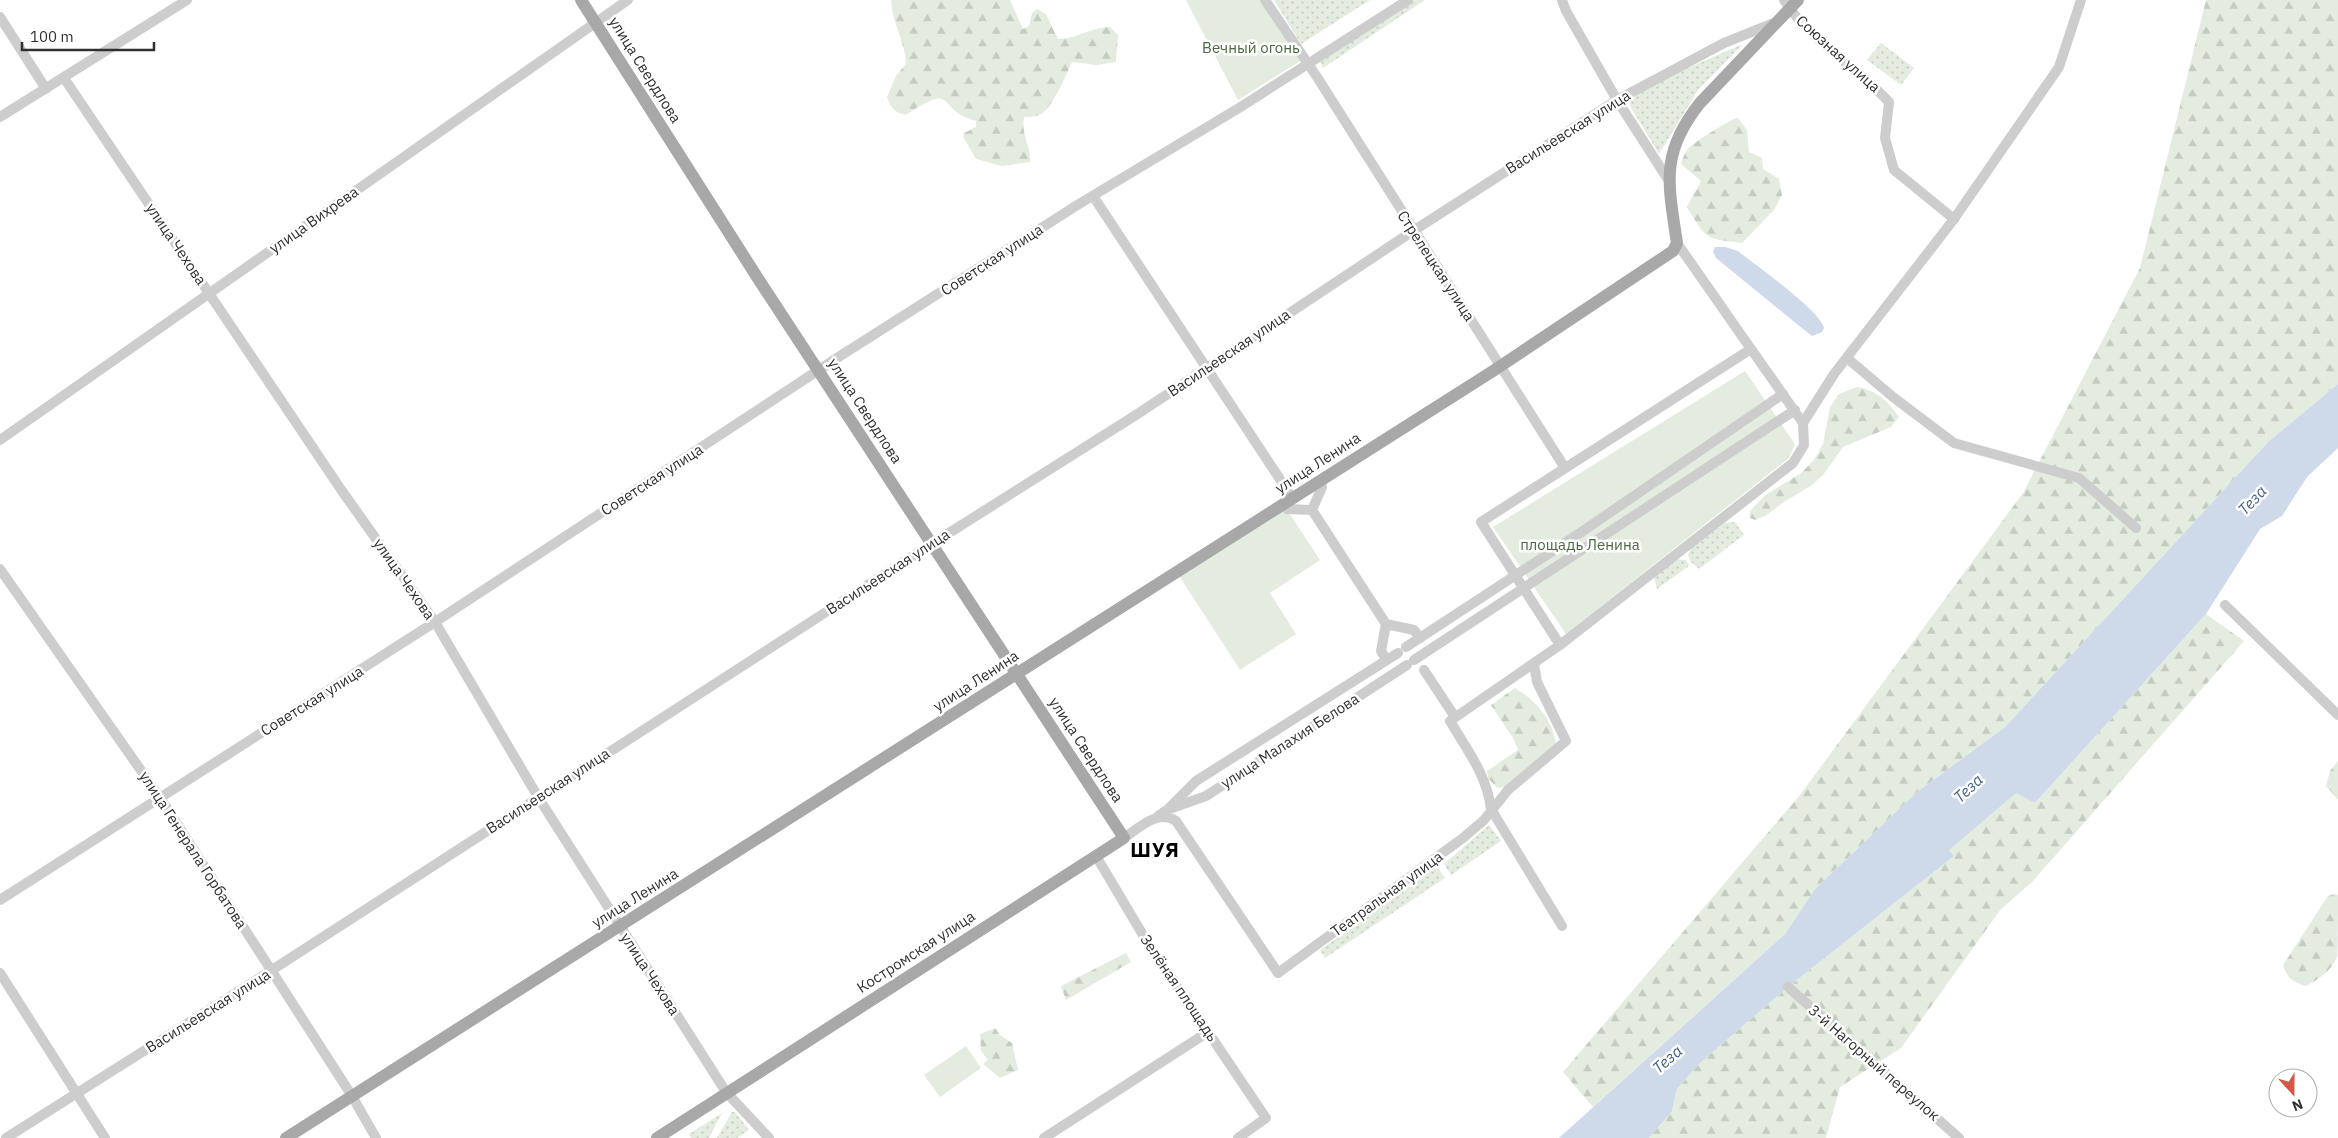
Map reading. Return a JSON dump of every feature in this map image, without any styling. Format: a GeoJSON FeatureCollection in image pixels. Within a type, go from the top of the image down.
{"type":"FeatureCollection","features":[{"type":"Feature","properties":{"kind":"main road","name":"улица Свердлова"},"geometry":{"type":"LineString","coordinates":[[581,0],[1016,675],[1124,838]]}},
{"type":"Feature","properties":{"kind":"main road"},"geometry":{"type":"LineString","coordinates":[[1677,243],[1669,181],[1672,153],[1687,120],[1720,81],[1778,21],[1791,3]]}},
{"type":"Feature","properties":{"kind":"main road","name":"улица Ленина"},"geometry":{"type":"LineString","coordinates":[[286,1138],[1016,675],[1176,571],[1290,504],[1500,367],[1670,252],[1677,243]]}},
{"type":"Feature","properties":{"kind":"main road","name":"Костромская улица"},"geometry":{"type":"LineString","coordinates":[[657,1138],[1124,838]]}},
{"type":"Feature","properties":{"kind":"street","name":"улица Вихрева"},"geometry":{"type":"LineString","coordinates":[[0,440],[628,0]]}},
{"type":"Feature","properties":{"kind":"street","name":"Стрелецкая улица"},"geometry":{"type":"LineString","coordinates":[[1265,0],[1565,468]]}},
{"type":"Feature","properties":{"kind":"street","name":"Советская улица"},"geometry":{"type":"LineString","coordinates":[[0,900],[161,799],[1093,196],[1408,0]]}},
{"type":"Feature","properties":{"kind":"street"},"geometry":{"type":"LineString","coordinates":[[1562,0],[1566,11],[1617,100],[1669,181]]}},
{"type":"Feature","properties":{"kind":"street"},"geometry":{"type":"LineString","coordinates":[[1803,423],[1847,358],[1954,219],[2059,67],[2081,0]]}},
{"type":"Feature","properties":{"kind":"street"},"geometry":{"type":"LineString","coordinates":[[0,117],[64,78],[181,1]]}},
{"type":"Feature","properties":{"kind":"street","name":"Союзная улица"},"geometry":{"type":"LineString","coordinates":[[1791,3],[1801,24],[1876,88],[1889,102],[1885,138],[1894,170],[1954,219]]}},
{"type":"Feature","properties":{"kind":"street"},"geometry":{"type":"LineString","coordinates":[[0,17],[46,88]]}},
{"type":"Feature","properties":{"kind":"street","name":"Васильевская улица"},"geometry":{"type":"LineString","coordinates":[[6,1138],[272,970],[932,543],[1208,368],[1413,231],[1617,100],[1724,43],[1778,21]]}},
{"type":"Feature","properties":{"kind":"street","name":"улица Чехова"},"geometry":{"type":"LineString","coordinates":[[64,78],[342,491],[435,622],[538,797],[726,1092],[769,1138]]}},
{"type":"Feature","properties":{"kind":"street"},"geometry":{"type":"LineString","coordinates":[[1093,196],[1208,368],[1290,504],[1312,510],[1386,624],[1381,651],[1386,659]]}},
{"type":"Feature","properties":{"kind":"street"},"geometry":{"type":"LineString","coordinates":[[1452,719],[1560,645],[1793,463],[1804,445],[1803,423],[1795,410],[1677,243]]}},
{"type":"Feature","properties":{"kind":"street"},"geometry":{"type":"LineString","coordinates":[[1560,645],[1482,522],[1751,349]]}},
{"type":"Feature","properties":{"kind":"street"},"geometry":{"type":"LineString","coordinates":[[1847,358],[1893,397],[1954,443],[2079,478],[2136,528]]}},
{"type":"Feature","properties":{"kind":"street"},"geometry":{"type":"LineString","coordinates":[[1515,575],[1783,394]]}},
{"type":"Feature","properties":{"kind":"street"},"geometry":{"type":"LineString","coordinates":[[1525,589],[1795,410]]}},
{"type":"Feature","properties":{"kind":"street"},"geometry":{"type":"LineString","coordinates":[[1312,510],[1322,487]]}},
{"type":"Feature","properties":{"kind":"street","name":"улица Генерала Горбатова"},"geometry":{"type":"LineString","coordinates":[[0,569],[161,799],[352,1096],[376,1138]]}},
{"type":"Feature","properties":{"kind":"street","name":"улица Малахия Белова"},"geometry":{"type":"LineString","coordinates":[[1155,818],[1168,809],[1196,782],[1515,575]]}},
{"type":"Feature","properties":{"kind":"street","name":"улица Малахия Белова"},"geometry":{"type":"LineString","coordinates":[[1168,809],[1206,796],[1525,589]]}},
{"type":"Feature","properties":{"kind":"street"},"geometry":{"type":"LineString","coordinates":[[2225,605],[2338,715]]}},
{"type":"Feature","properties":{"kind":"street"},"geometry":{"type":"LineString","coordinates":[[1386,624],[1414,630],[1420,638]]}},
{"type":"Feature","properties":{"kind":"street"},"geometry":{"type":"LineString","coordinates":[[1402,650],[1414,651],[1411,662],[1399,661],[1402,650]]}},
{"type":"Feature","properties":{"kind":"street","name":"Театральная улица"},"geometry":{"type":"LineString","coordinates":[[1155,818],[1168,817],[1176,821],[1278,973],[1463,838],[1484,820],[1508,790],[1566,741],[1537,682],[1534,664]]}},
{"type":"Feature","properties":{"kind":"street"},"geometry":{"type":"LineString","coordinates":[[1424,670],[1482,775],[1489,790],[1491,809],[1562,926]]}},
{"type":"Feature","properties":{"kind":"street"},"geometry":{"type":"LineString","coordinates":[[1124,838],[1155,818]]}},
{"type":"Feature","properties":{"kind":"street","name":"Зелёная площадь"},"geometry":{"type":"LineString","coordinates":[[1096,856],[1146,940],[1266,1118],[1238,1138]]}},
{"type":"Feature","properties":{"kind":"street"},"geometry":{"type":"LineString","coordinates":[[0,973],[105,1138]]}},
{"type":"Feature","properties":{"kind":"street","name":"3-й Нагорный переулок"},"geometry":{"type":"LineString","coordinates":[[1788,987],[1959,1138]]}},
{"type":"Feature","properties":{"kind":"street"},"geometry":{"type":"LineString","coordinates":[[1044,1138],[1208,1032]]}},
{"type":"Feature","properties":{"kind":"green space"},"geometry":{"type":"Polygon","coordinates":[[[891,0],[1010,0],[1023,29],[1029,26],[1032,13],[1037,9],[1046,14],[1058,39],[1110,27],[1118,35],[1116,62],[1097,65],[1072,62],[1047,109],[1038,115],[1024,117],[1023,124],[1030,162],[1002,166],[976,159],[963,137],[964,133],[976,127],[976,121],[963,116],[945,101],[940,99],[933,100],[906,115],[896,111],[890,104],[887,97],[896,76],[906,64],[891,0]]]}},
{"type":"Feature","properties":{"kind":"green space","name":"Вечный огонь"},"geometry":{"type":"Polygon","coordinates":[[[1186,0],[1262,0],[1302,60],[1238,100],[1186,0]]]}},
{"type":"Feature","properties":{"kind":"green space"},"geometry":{"type":"Polygon","coordinates":[[[1274,0],[1370,0],[1301,44],[1274,0]]]}},
{"type":"Feature","properties":{"kind":"green space"},"geometry":{"type":"Polygon","coordinates":[[[1414,0],[1425,0],[1323,68],[1320,61],[1414,0]]]}},
{"type":"Feature","properties":{"kind":"green space"},"geometry":{"type":"Polygon","coordinates":[[[2206,0],[2338,0],[2338,384],[2269,441],[2005,727],[1917,792],[1815,889],[1785,934],[1593,1107],[1563,1072],[1800,795],[2023,493],[2140,268],[2206,0]]]}},
{"type":"Feature","properties":{"kind":"green space"},"geometry":{"type":"Polygon","coordinates":[[[1881,43],[1914,68],[1901,85],[1867,60],[1881,43]]]}},
{"type":"Feature","properties":{"kind":"green space"},"geometry":{"type":"Polygon","coordinates":[[[1743,44],[1698,90],[1659,154],[1630,106],[1630,102],[1644,87],[1743,44]]]}},
{"type":"Feature","properties":{"kind":"green space"},"geometry":{"type":"Polygon","coordinates":[[[1738,118],[1747,130],[1749,152],[1762,158],[1763,169],[1779,179],[1782,195],[1774,210],[1742,243],[1713,238],[1698,226],[1687,207],[1701,181],[1681,164],[1691,146],[1738,118]]]}},
{"type":"Feature","properties":{"kind":"green space","name":"площадь Ленина"},"geometry":{"type":"Polygon","coordinates":[[[1745,371],[1795,444],[1789,458],[1566,634],[1493,527],[1745,371]]]}},
{"type":"Feature","properties":{"kind":"green space"},"geometry":{"type":"Polygon","coordinates":[[[1857,387],[1877,394],[1891,406],[1899,417],[1891,427],[1843,447],[1823,475],[1812,485],[1765,516],[1755,520],[1750,518],[1750,511],[1764,496],[1801,473],[1814,460],[1823,444],[1830,407],[1839,394],[1857,387]]]}},
{"type":"Feature","properties":{"kind":"green space"},"geometry":{"type":"Polygon","coordinates":[[[1284,505],[1320,560],[1270,593],[1296,634],[1240,670],[1176,571],[1284,505]]]}},
{"type":"Feature","properties":{"kind":"green space"},"geometry":{"type":"Polygon","coordinates":[[[1735,522],[1744,535],[1699,569],[1691,562],[1688,555],[1691,548],[1725,523],[1735,522]]]}},
{"type":"Feature","properties":{"kind":"green space"},"geometry":{"type":"Polygon","coordinates":[[[1676,559],[1686,560],[1689,566],[1657,589],[1654,577],[1676,559]]]}},
{"type":"Feature","properties":{"kind":"green space"},"geometry":{"type":"Polygon","coordinates":[[[2206,614],[2244,641],[2032,882],[2001,909],[1901,1048],[1840,1087],[1826,1138],[1649,1138],[1672,1111],[1677,1089],[1700,1063],[1788,987],[1954,856],[1948,850],[2016,792],[2035,803],[2206,614]]]}},
{"type":"Feature","properties":{"kind":"green space"},"geometry":{"type":"Polygon","coordinates":[[[1515,688],[1531,699],[1544,713],[1552,730],[1557,749],[1505,787],[1497,788],[1488,778],[1487,771],[1518,750],[1513,738],[1491,705],[1515,688]]]}},
{"type":"Feature","properties":{"kind":"green space"},"geometry":{"type":"Polygon","coordinates":[[[2338,761],[2338,800],[2326,786],[2330,771],[2338,761]]]}},
{"type":"Feature","properties":{"kind":"green space"},"geometry":{"type":"Polygon","coordinates":[[[1489,825],[1501,841],[1451,875],[1444,864],[1489,825]]]}},
{"type":"Feature","properties":{"kind":"green space"},"geometry":{"type":"Polygon","coordinates":[[[1437,867],[1445,878],[1325,958],[1320,950],[1437,867]]]}},
{"type":"Feature","properties":{"kind":"green space"},"geometry":{"type":"Polygon","coordinates":[[[2338,895],[2337,957],[2332,966],[2320,978],[2306,986],[2294,981],[2286,973],[2283,965],[2328,896],[2338,895]]]}},
{"type":"Feature","properties":{"kind":"green space"},"geometry":{"type":"Polygon","coordinates":[[[1126,953],[1131,962],[1066,1000],[1061,986],[1126,953]]]}},
{"type":"Feature","properties":{"kind":"green space"},"geometry":{"type":"Polygon","coordinates":[[[995,1028],[1000,1035],[1012,1043],[1018,1070],[1000,1078],[983,1064],[988,1060],[981,1051],[980,1034],[995,1028]]]}},
{"type":"Feature","properties":{"kind":"green space"},"geometry":{"type":"Polygon","coordinates":[[[966,1046],[981,1068],[940,1097],[924,1075],[966,1046]]]}},
{"type":"Feature","properties":{"kind":"green space"},"geometry":{"type":"Polygon","coordinates":[[[732,1112],[735,1112],[749,1130],[737,1138],[717,1138],[732,1112]]]}},
{"type":"Feature","properties":{"kind":"green space"},"geometry":{"type":"Polygon","coordinates":[[[722,1113],[709,1138],[691,1138],[689,1134],[722,1113]]]}},
{"type":"Feature","properties":{"kind":"water"},"geometry":{"type":"Polygon","coordinates":[[[1715,247],[1725,247],[1738,251],[1800,299],[1820,320],[1824,328],[1822,332],[1812,336],[1803,329],[1716,258],[1713,252],[1715,247]]]}},
{"type":"Feature","properties":{"kind":"water","name":"Теза"},"geometry":{"type":"Polygon","coordinates":[[[2338,384],[2338,448],[2307,477],[2282,516],[2260,529],[2206,614],[2035,803],[2016,793],[1949,850],[1954,856],[1788,987],[1700,1063],[1677,1089],[1672,1111],[1649,1138],[1559,1138],[1785,934],[1815,889],[1917,792],[2005,727],[2269,441],[2338,384]]]}},
{"type":"Feature","properties":{"kind":"district","name":"ШУЯ"},"geometry":{"type":"Point","coordinates":[1155,850]}}]}
